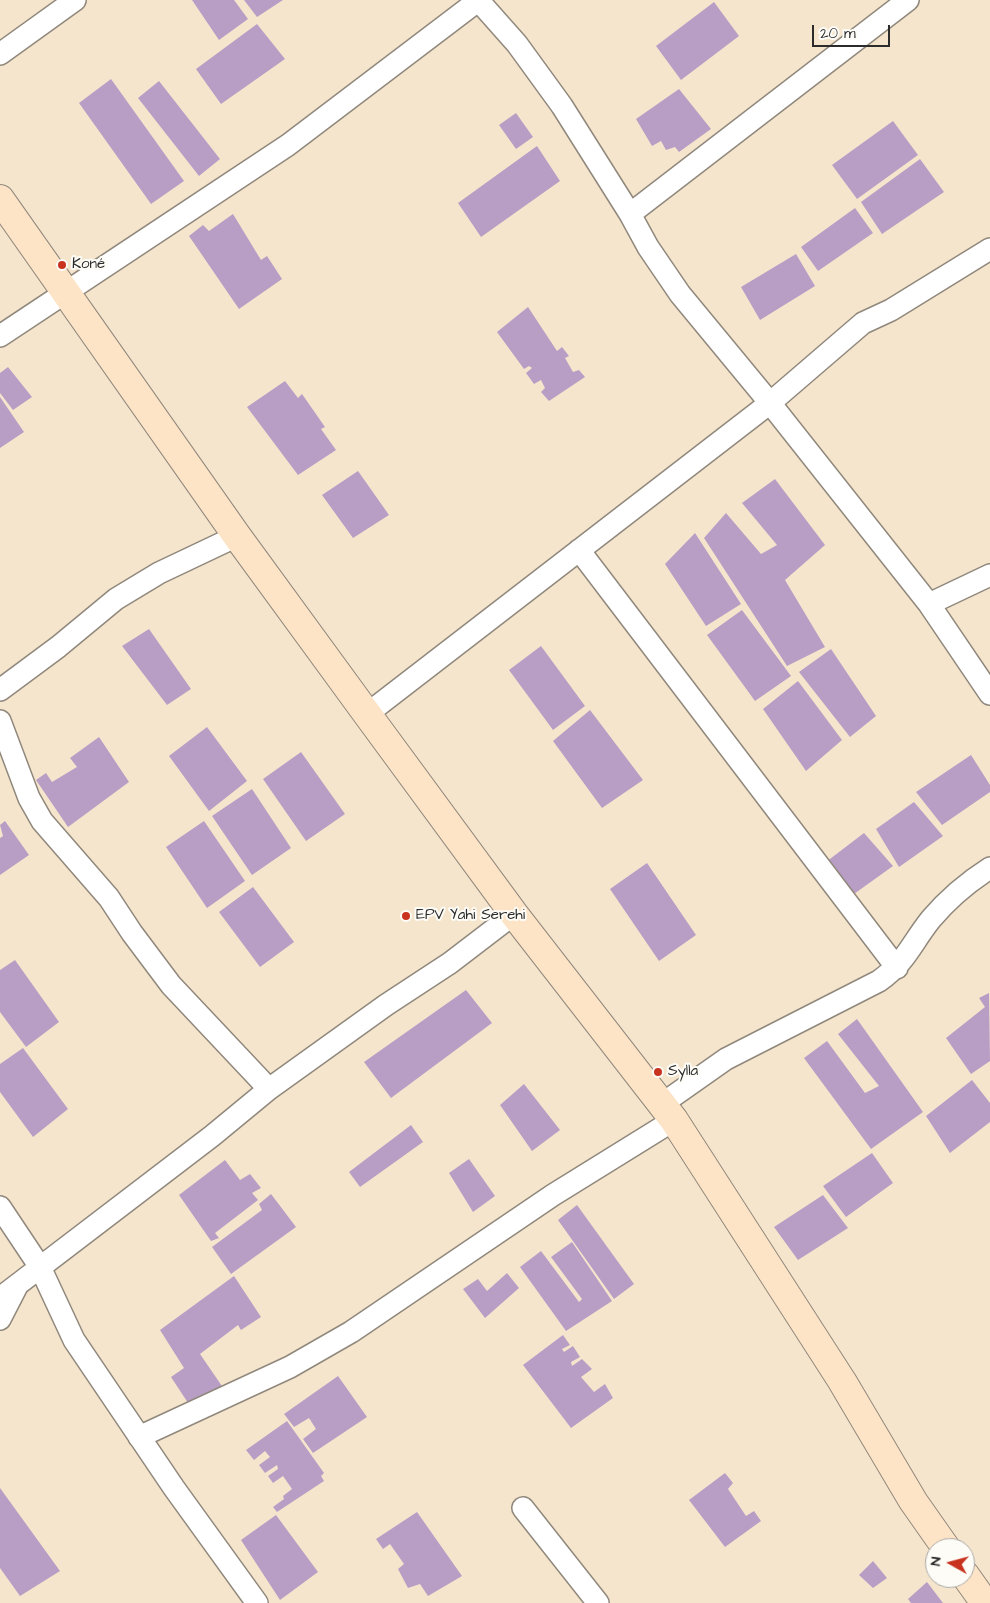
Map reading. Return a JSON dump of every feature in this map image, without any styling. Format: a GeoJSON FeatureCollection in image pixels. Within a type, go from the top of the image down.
{"type":"FeatureCollection","features":[{"type":"Feature","properties":{"kind":"street"},"geometry":{"type":"LineString","coordinates":[[0,54],[75,0]]}},
{"type":"Feature","properties":{"kind":"street"},"geometry":{"type":"LineString","coordinates":[[0,336],[288,145],[478,0],[517,44],[562,106],[630,214],[648,247],[680,294],[770,402],[929,604],[990,694]]}},
{"type":"Feature","properties":{"kind":"street"},"geometry":{"type":"LineString","coordinates":[[630,214],[908,0]]}},
{"type":"Feature","properties":{"kind":"street"},"geometry":{"type":"LineString","coordinates":[[0,199],[237,536],[367,714],[514,914],[668,1112],[842,1381],[913,1501],[939,1538]]}},
{"type":"Feature","properties":{"kind":"street"},"geometry":{"type":"LineString","coordinates":[[367,714],[770,402],[863,323],[890,310],[990,249]]}},
{"type":"Feature","properties":{"kind":"street"},"geometry":{"type":"LineString","coordinates":[[0,690],[58,647],[116,599],[159,573],[237,536]]}},
{"type":"Feature","properties":{"kind":"street"},"geometry":{"type":"LineString","coordinates":[[579,550],[897,968]]}},
{"type":"Feature","properties":{"kind":"street"},"geometry":{"type":"LineString","coordinates":[[929,604],[990,574]]}},
{"type":"Feature","properties":{"kind":"street"},"geometry":{"type":"LineString","coordinates":[[0,721],[30,798],[42,821],[109,898],[132,933],[171,985],[269,1089]]}},
{"type":"Feature","properties":{"kind":"street"},"geometry":{"type":"LineString","coordinates":[[140,1437],[290,1367],[351,1332],[553,1194],[668,1112],[726,1060],[879,981],[897,968],[931,919],[954,895],[990,868]]}},
{"type":"Feature","properties":{"kind":"street"},"geometry":{"type":"LineString","coordinates":[[0,1298],[212,1136],[269,1089],[378,1010],[450,962],[514,914]]}},
{"type":"Feature","properties":{"kind":"street"},"geometry":{"type":"LineString","coordinates":[[0,1207],[40,1267],[74,1340],[257,1603]]}},
{"type":"Feature","properties":{"kind":"street"},"geometry":{"type":"LineString","coordinates":[[0,1319],[18,1284]]}},
{"type":"Feature","properties":{"kind":"street"},"geometry":{"type":"LineString","coordinates":[[523,1508],[598,1603]]}},
{"type":"Feature","properties":{"kind":"street"},"geometry":{"type":"LineString","coordinates":[[974,1588],[985,1603]]}},
{"type":"Feature","properties":{"kind":"building"},"geometry":{"type":"Polygon","coordinates":[[[192,0],[234,0],[248,19],[219,40],[192,0]]]}},
{"type":"Feature","properties":{"kind":"building"},"geometry":{"type":"Polygon","coordinates":[[[244,0],[283,0],[257,17],[244,0]]]}},
{"type":"Feature","properties":{"kind":"building"},"geometry":{"type":"Polygon","coordinates":[[[714,2],[739,36],[681,80],[656,46],[714,2]]]}},
{"type":"Feature","properties":{"kind":"building"},"geometry":{"type":"Polygon","coordinates":[[[257,24],[285,59],[221,104],[196,69],[257,24]]]}},
{"type":"Feature","properties":{"kind":"building"},"geometry":{"type":"Polygon","coordinates":[[[111,79],[184,181],[151,204],[79,103],[111,79]]]}},
{"type":"Feature","properties":{"kind":"building"},"geometry":{"type":"Polygon","coordinates":[[[159,81],[220,159],[199,176],[138,98],[159,81]]]}},
{"type":"Feature","properties":{"kind":"building"},"geometry":{"type":"Polygon","coordinates":[[[679,89],[711,129],[679,152],[675,147],[666,150],[661,141],[652,146],[636,119],[679,89]]]}},
{"type":"Feature","properties":{"kind":"building"},"geometry":{"type":"Polygon","coordinates":[[[516,113],[533,137],[516,149],[499,125],[516,113]]]}},
{"type":"Feature","properties":{"kind":"building"},"geometry":{"type":"Polygon","coordinates":[[[893,121],[918,155],[857,199],[832,165],[893,121]]]}},
{"type":"Feature","properties":{"kind":"building"},"geometry":{"type":"Polygon","coordinates":[[[537,146],[560,181],[481,237],[458,203],[537,146]]]}},
{"type":"Feature","properties":{"kind":"building"},"geometry":{"type":"Polygon","coordinates":[[[920,159],[944,192],[882,234],[861,202],[920,159]]]}},
{"type":"Feature","properties":{"kind":"building"},"geometry":{"type":"Polygon","coordinates":[[[855,208],[873,233],[818,271],[801,247],[855,208]]]}},
{"type":"Feature","properties":{"kind":"building"},"geometry":{"type":"Polygon","coordinates":[[[233,214],[261,260],[267,256],[282,279],[239,309],[189,236],[203,225],[209,231],[233,214]]]}},
{"type":"Feature","properties":{"kind":"building"},"geometry":{"type":"Polygon","coordinates":[[[796,254],[815,286],[760,320],[741,287],[796,254]]]}},
{"type":"Feature","properties":{"kind":"building"},"geometry":{"type":"Polygon","coordinates":[[[528,307],[557,351],[562,347],[569,356],[565,358],[573,372],[579,370],[585,377],[549,401],[541,392],[545,388],[541,380],[534,384],[526,373],[532,368],[529,366],[524,369],[497,332],[528,307]]]}},
{"type":"Feature","properties":{"kind":"building"},"geometry":{"type":"Polygon","coordinates":[[[8,367],[32,397],[13,410],[0,393],[0,373],[8,367]]]}},
{"type":"Feature","properties":{"kind":"building"},"geometry":{"type":"Polygon","coordinates":[[[285,381],[298,398],[302,394],[325,427],[321,429],[336,450],[298,475],[247,407],[285,381]]]}},
{"type":"Feature","properties":{"kind":"building"},"geometry":{"type":"Polygon","coordinates":[[[0,397],[24,432],[0,448],[0,397]]]}},
{"type":"Feature","properties":{"kind":"building"},"geometry":{"type":"Polygon","coordinates":[[[358,471],[389,515],[353,538],[322,495],[358,471]]]}},
{"type":"Feature","properties":{"kind":"building"},"geometry":{"type":"Polygon","coordinates":[[[775,479],[825,545],[785,580],[825,647],[787,666],[704,538],[726,513],[761,554],[777,545],[742,503],[775,479]]]}},
{"type":"Feature","properties":{"kind":"building"},"geometry":{"type":"Polygon","coordinates":[[[695,533],[741,604],[706,626],[665,564],[695,533]]]}},
{"type":"Feature","properties":{"kind":"building"},"geometry":{"type":"Polygon","coordinates":[[[742,610],[791,676],[755,701],[707,635],[742,610]]]}},
{"type":"Feature","properties":{"kind":"building"},"geometry":{"type":"Polygon","coordinates":[[[149,629],[191,689],[167,705],[122,646],[149,629]]]}},
{"type":"Feature","properties":{"kind":"building"},"geometry":{"type":"Polygon","coordinates":[[[541,646],[585,706],[553,730],[509,670],[541,646]]]}},
{"type":"Feature","properties":{"kind":"building"},"geometry":{"type":"Polygon","coordinates":[[[831,649],[876,716],[850,737],[799,672],[831,649]]]}},
{"type":"Feature","properties":{"kind":"building"},"geometry":{"type":"Polygon","coordinates":[[[798,681],[842,740],[806,771],[763,709],[798,681]]]}},
{"type":"Feature","properties":{"kind":"building"},"geometry":{"type":"Polygon","coordinates":[[[590,710],[643,780],[602,808],[553,741],[590,710]]]}},
{"type":"Feature","properties":{"kind":"building"},"geometry":{"type":"Polygon","coordinates":[[[207,727],[247,781],[209,811],[169,756],[207,727]]]}},
{"type":"Feature","properties":{"kind":"building"},"geometry":{"type":"Polygon","coordinates":[[[99,737],[129,782],[68,827],[36,780],[46,773],[52,782],[77,767],[70,758],[99,737]]]}},
{"type":"Feature","properties":{"kind":"building"},"geometry":{"type":"Polygon","coordinates":[[[301,752],[345,814],[306,841],[263,779],[301,752]]]}},
{"type":"Feature","properties":{"kind":"building"},"geometry":{"type":"Polygon","coordinates":[[[971,755],[990,785],[990,792],[942,825],[916,792],[971,755]]]}},
{"type":"Feature","properties":{"kind":"building"},"geometry":{"type":"Polygon","coordinates":[[[252,789],[291,848],[252,875],[212,816],[252,789]]]}},
{"type":"Feature","properties":{"kind":"building"},"geometry":{"type":"Polygon","coordinates":[[[914,802],[943,836],[899,867],[876,829],[914,802]]]}},
{"type":"Feature","properties":{"kind":"building"},"geometry":{"type":"Polygon","coordinates":[[[5,821],[29,855],[0,875],[0,838],[3,836],[0,825],[5,821]]]}},
{"type":"Feature","properties":{"kind":"building"},"geometry":{"type":"Polygon","coordinates":[[[204,821],[245,881],[207,908],[166,847],[204,821]]]}},
{"type":"Feature","properties":{"kind":"building"},"geometry":{"type":"Polygon","coordinates":[[[864,833],[893,866],[847,899],[822,865],[864,833]]]}},
{"type":"Feature","properties":{"kind":"building"},"geometry":{"type":"Polygon","coordinates":[[[647,863],[696,935],[659,961],[610,889],[647,863]]]}},
{"type":"Feature","properties":{"kind":"building"},"geometry":{"type":"Polygon","coordinates":[[[253,887],[294,942],[260,967],[219,912],[253,887]]]}},
{"type":"Feature","properties":{"kind":"building"},"geometry":{"type":"Polygon","coordinates":[[[15,960],[59,1022],[26,1047],[0,1012],[0,970],[15,960]]]}},
{"type":"Feature","properties":{"kind":"building"},"geometry":{"type":"Polygon","coordinates":[[[466,990],[492,1023],[391,1098],[364,1062],[466,990]]]}},
{"type":"Feature","properties":{"kind":"building"},"geometry":{"type":"Polygon","coordinates":[[[989,993],[990,1061],[971,1074],[946,1038],[985,1007],[979,998],[989,993]]]}},
{"type":"Feature","properties":{"kind":"building"},"geometry":{"type":"Polygon","coordinates":[[[857,1019],[923,1112],[871,1149],[804,1058],[827,1041],[865,1093],[879,1086],[838,1034],[857,1019]]]}},
{"type":"Feature","properties":{"kind":"building"},"geometry":{"type":"Polygon","coordinates":[[[23,1048],[68,1109],[33,1137],[0,1092],[0,1064],[23,1048]]]}},
{"type":"Feature","properties":{"kind":"building"},"geometry":{"type":"Polygon","coordinates":[[[972,1080],[990,1103],[990,1122],[950,1153],[926,1116],[972,1080]]]}},
{"type":"Feature","properties":{"kind":"building"},"geometry":{"type":"Polygon","coordinates":[[[524,1084],[560,1130],[532,1151],[500,1105],[524,1084]]]}},
{"type":"Feature","properties":{"kind":"building"},"geometry":{"type":"Polygon","coordinates":[[[411,1125],[423,1142],[360,1187],[349,1172],[411,1125]]]}},
{"type":"Feature","properties":{"kind":"building"},"geometry":{"type":"Polygon","coordinates":[[[872,1153],[893,1183],[846,1217],[823,1186],[872,1153]]]}},
{"type":"Feature","properties":{"kind":"building"},"geometry":{"type":"Polygon","coordinates":[[[469,1159],[495,1196],[473,1212],[449,1173],[469,1159]]]}},
{"type":"Feature","properties":{"kind":"building"},"geometry":{"type":"Polygon","coordinates":[[[225,1160],[240,1180],[250,1174],[261,1188],[252,1193],[258,1200],[215,1233],[219,1238],[211,1241],[179,1195],[225,1160]]]}},
{"type":"Feature","properties":{"kind":"building"},"geometry":{"type":"Polygon","coordinates":[[[271,1194],[296,1227],[231,1274],[212,1247],[262,1210],[259,1204],[271,1194]]]}},
{"type":"Feature","properties":{"kind":"building"},"geometry":{"type":"Polygon","coordinates":[[[823,1195],[848,1228],[798,1260],[774,1227],[823,1195]]]}},
{"type":"Feature","properties":{"kind":"building"},"geometry":{"type":"Polygon","coordinates":[[[577,1205],[634,1284],[614,1299],[558,1220],[577,1205]]]}},
{"type":"Feature","properties":{"kind":"building"},"geometry":{"type":"Polygon","coordinates":[[[572,1242],[612,1301],[566,1331],[520,1267],[541,1251],[579,1302],[582,1299],[551,1257],[572,1242]]]}},
{"type":"Feature","properties":{"kind":"building"},"geometry":{"type":"Polygon","coordinates":[[[507,1273],[519,1288],[485,1318],[463,1289],[478,1279],[487,1291],[507,1273]]]}},
{"type":"Feature","properties":{"kind":"building"},"geometry":{"type":"Polygon","coordinates":[[[234,1276],[261,1317],[241,1330],[238,1325],[200,1354],[226,1392],[192,1409],[171,1377],[184,1368],[160,1330],[234,1276]]]}},
{"type":"Feature","properties":{"kind":"building"},"geometry":{"type":"Polygon","coordinates":[[[563,1335],[570,1345],[562,1349],[564,1352],[573,1346],[580,1357],[571,1362],[572,1366],[582,1359],[592,1369],[581,1377],[594,1392],[605,1384],[613,1398],[571,1428],[523,1365],[563,1335]]]}},
{"type":"Feature","properties":{"kind":"building"},"geometry":{"type":"Polygon","coordinates":[[[338,1376],[367,1417],[313,1453],[303,1439],[316,1429],[309,1418],[294,1427],[284,1414],[338,1376]]]}},
{"type":"Feature","properties":{"kind":"building"},"geometry":{"type":"Polygon","coordinates":[[[287,1421],[324,1473],[321,1476],[324,1481],[277,1512],[273,1507],[284,1499],[283,1496],[292,1489],[283,1476],[273,1483],[268,1476],[278,1469],[277,1465],[265,1473],[259,1465],[270,1457],[265,1451],[254,1460],[246,1450],[287,1421]]]}},
{"type":"Feature","properties":{"kind":"building"},"geometry":{"type":"Polygon","coordinates":[[[725,1473],[733,1483],[728,1489],[746,1516],[754,1511],[761,1521],[725,1547],[689,1500],[725,1473]]]}},
{"type":"Feature","properties":{"kind":"building"},"geometry":{"type":"Polygon","coordinates":[[[0,1488],[60,1571],[20,1596],[0,1568],[0,1488]]]}},
{"type":"Feature","properties":{"kind":"building"},"geometry":{"type":"Polygon","coordinates":[[[417,1512],[462,1576],[428,1596],[420,1584],[408,1588],[398,1569],[404,1564],[390,1544],[383,1549],[376,1539],[417,1512]]]}},
{"type":"Feature","properties":{"kind":"building"},"geometry":{"type":"Polygon","coordinates":[[[276,1515],[318,1572],[280,1600],[241,1540],[276,1515]]]}},
{"type":"Feature","properties":{"kind":"building"},"geometry":{"type":"Polygon","coordinates":[[[873,1561],[887,1578],[873,1588],[859,1575],[873,1561]]]}},
{"type":"Feature","properties":{"kind":"building"},"geometry":{"type":"Polygon","coordinates":[[[925,1584],[925,1588],[932,1588],[943,1603],[911,1603],[908,1599],[925,1584]]]}},
{"type":"Feature","properties":{"kind":"place","name":"Koné"},"geometry":{"type":"Point","coordinates":[62,265]}},
{"type":"Feature","properties":{"kind":"place","name":"EPV Yahi Serehi"},"geometry":{"type":"Point","coordinates":[406,916]}},
{"type":"Feature","properties":{"kind":"place","name":"Sylla"},"geometry":{"type":"Point","coordinates":[658,1072]}}]}
